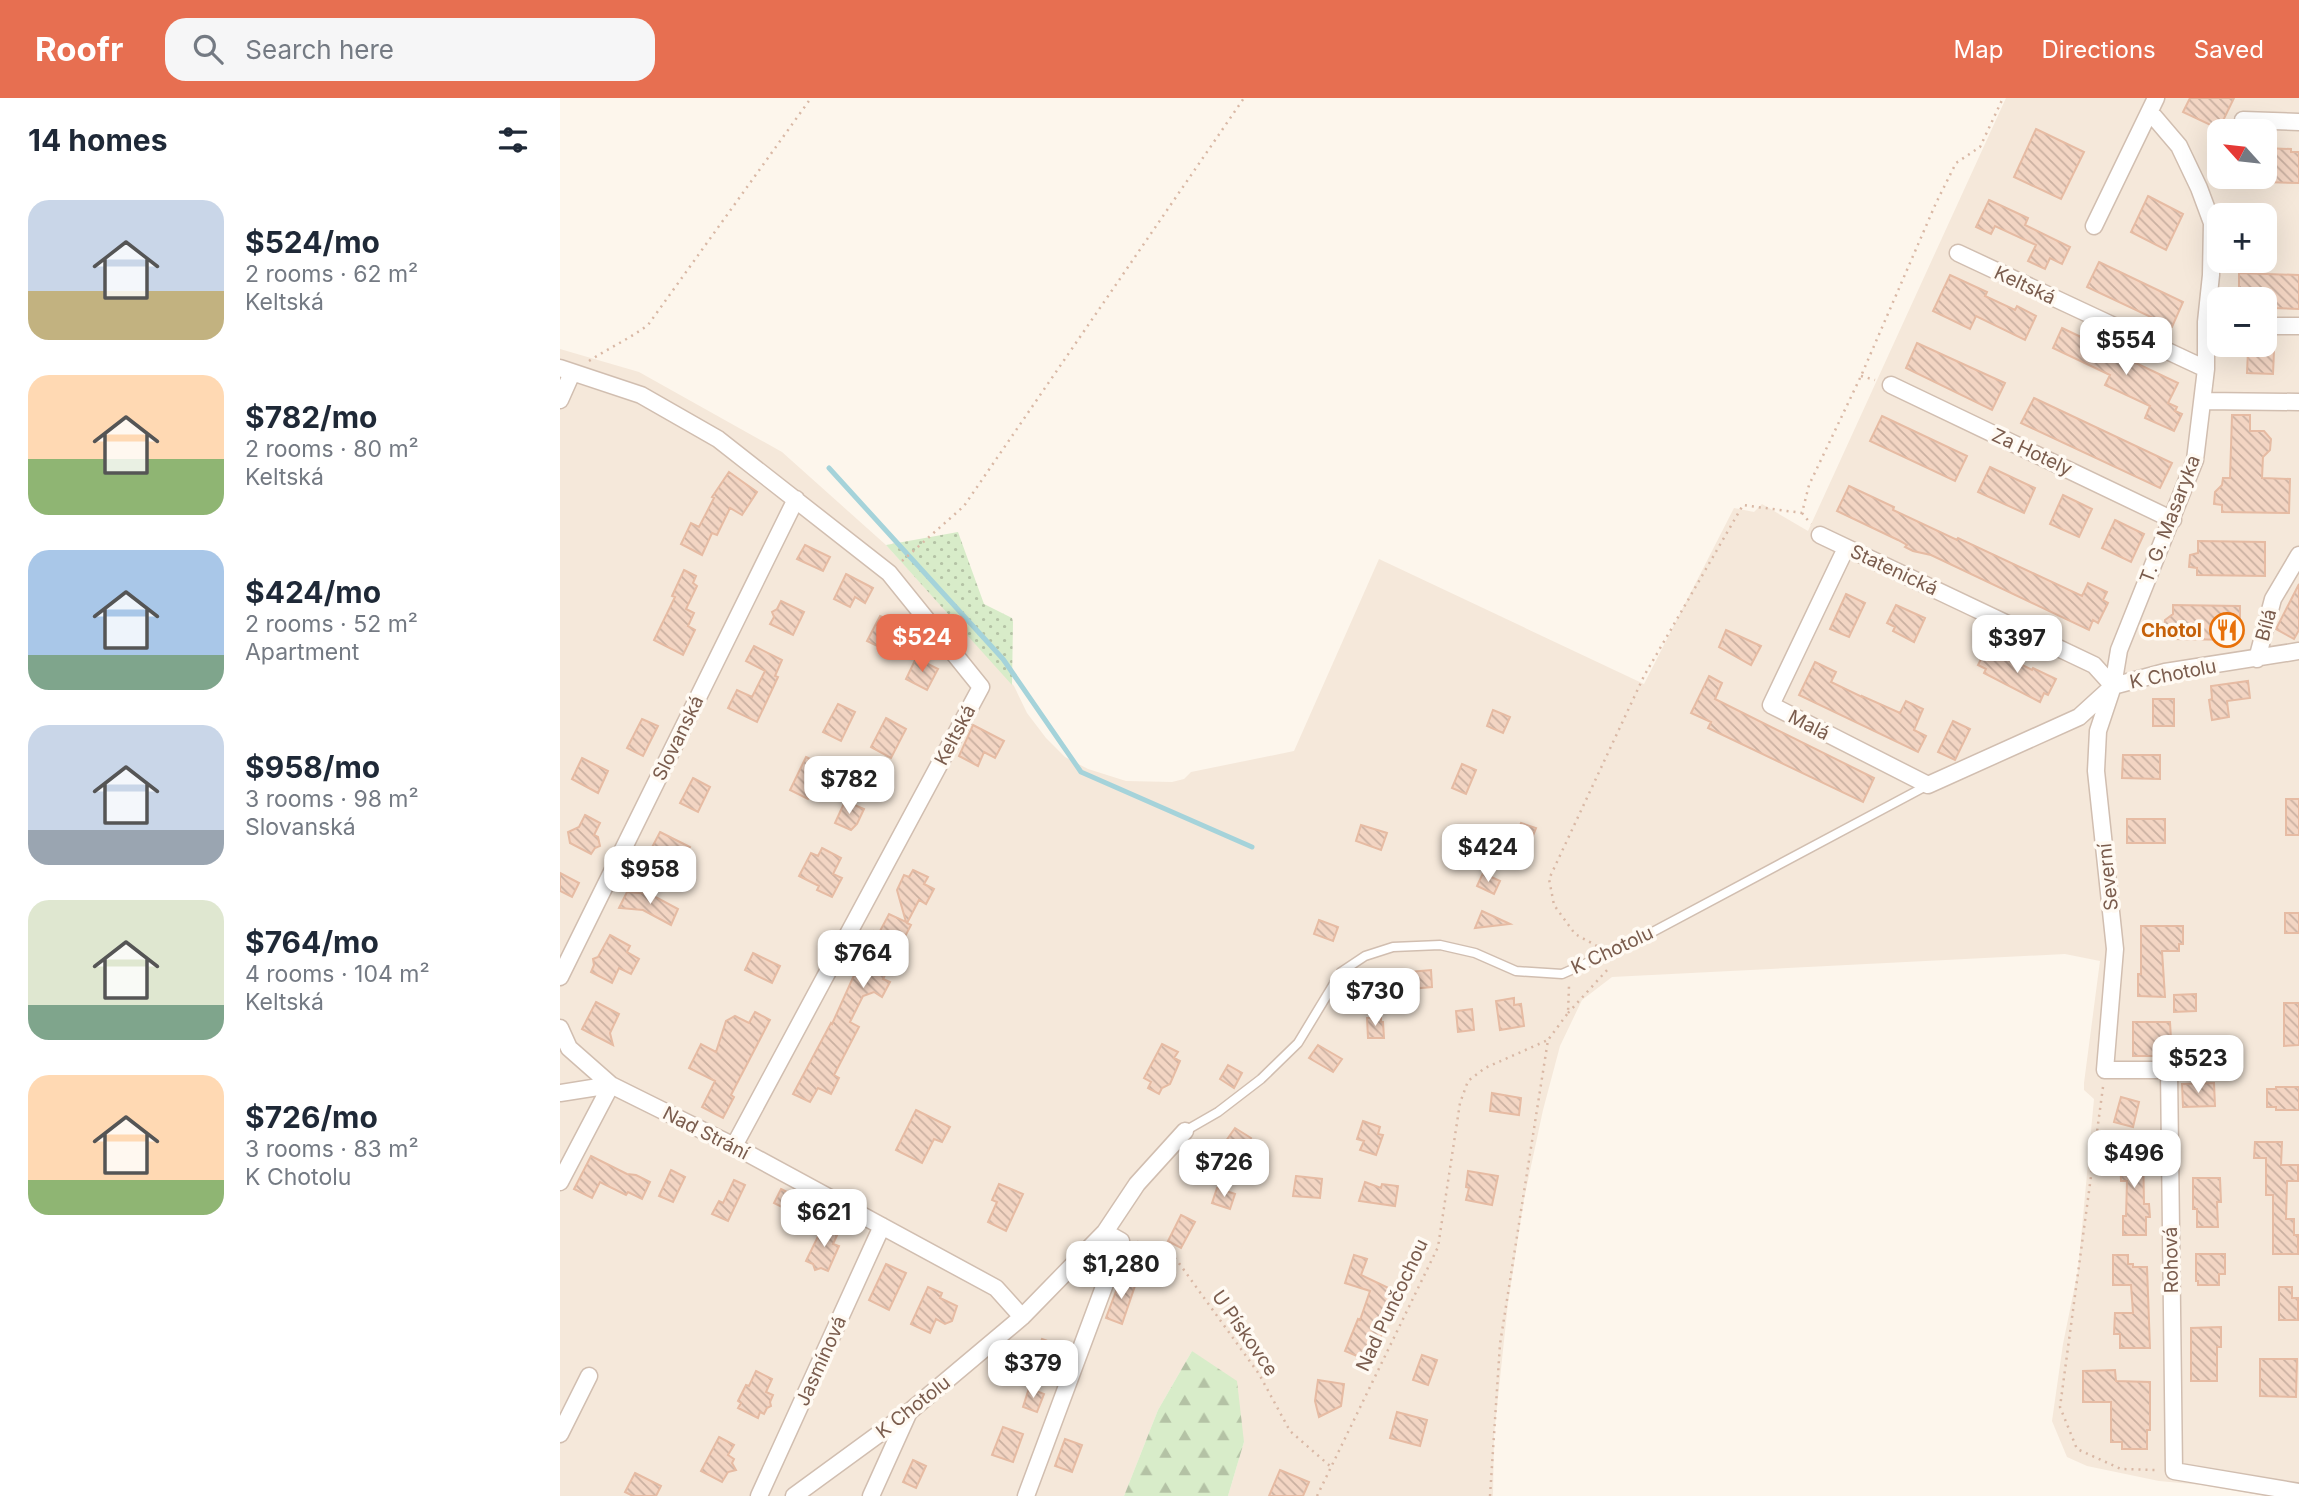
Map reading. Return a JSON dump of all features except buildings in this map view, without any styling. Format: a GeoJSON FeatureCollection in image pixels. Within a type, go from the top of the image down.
{"type":"FeatureCollection","features":[{"type":"Feature","properties":{"kind":"street","name":"T. G. Masaryka"},"geometry":{"type":"LineString","coordinates":[[2094,226],[2153,105]]}},
{"type":"Feature","properties":{"kind":"street","name":"T. G. Masaryka"},"geometry":{"type":"LineString","coordinates":[[2113,686],[2119,650],[2195,460],[2206,369],[2212,223],[2179,145],[2153,105]]}},
{"type":"Feature","properties":{"kind":"street"},"geometry":{"type":"LineString","coordinates":[[2277,121],[2299,122]]}},
{"type":"Feature","properties":{"kind":"street","name":"Keltská"},"geometry":{"type":"LineString","coordinates":[[1958,253],[2206,369]]}},
{"type":"Feature","properties":{"kind":"street"},"geometry":{"type":"LineString","coordinates":[[2277,326],[2299,326]]}},
{"type":"Feature","properties":{"kind":"street"},"geometry":{"type":"LineString","coordinates":[[560,400],[566,370]]}},
{"type":"Feature","properties":{"kind":"street","name":"Keltská"},"geometry":{"type":"LineString","coordinates":[[566,370],[641,396],[718,439],[889,573],[981,687],[734,1146]]}},
{"type":"Feature","properties":{"kind":"street","name":"Za Hotely"},"geometry":{"type":"LineString","coordinates":[[1891,385],[2173,520]]}},
{"type":"Feature","properties":{"kind":"street"},"geometry":{"type":"LineString","coordinates":[[2203,401],[2299,402]]}},
{"type":"Feature","properties":{"kind":"street","name":"Slovanská"},"geometry":{"type":"LineString","coordinates":[[560,976],[796,499]]}},
{"type":"Feature","properties":{"kind":"street","name":"Statenická"},"geometry":{"type":"LineString","coordinates":[[1820,536],[2094,664],[2113,686]]}},
{"type":"Feature","properties":{"kind":"street","name":"Malá"},"geometry":{"type":"LineString","coordinates":[[1846,548],[1771,705],[1928,785]]}},
{"type":"Feature","properties":{"kind":"street","name":"Bílá"},"geometry":{"type":"LineString","coordinates":[[2257,659],[2273,599],[2299,555]]}},
{"type":"Feature","properties":{"kind":"street","name":"K Chotolu"},"geometry":{"type":"LineString","coordinates":[[1928,785],[2079,717],[2113,686],[2165,672],[2299,651]]}},
{"type":"Feature","properties":{"kind":"street","name":"Severní"},"geometry":{"type":"LineString","coordinates":[[2105,1070],[2115,949],[2096,771],[2098,731],[2113,686]]}},
{"type":"Feature","properties":{"kind":"street"},"geometry":{"type":"LineString","coordinates":[[560,1028],[569,1048],[611,1085]]}},
{"type":"Feature","properties":{"kind":"street","name":"Rohová"},"geometry":{"type":"LineString","coordinates":[[2105,1070],[2169,1070],[2174,1471]]}},
{"type":"Feature","properties":{"kind":"street"},"geometry":{"type":"LineString","coordinates":[[560,1093],[611,1085]]}},
{"type":"Feature","properties":{"kind":"street"},"geometry":{"type":"LineString","coordinates":[[560,1182],[611,1085]]}},
{"type":"Feature","properties":{"kind":"street","name":"Nad Strání"},"geometry":{"type":"LineString","coordinates":[[611,1085],[734,1146],[996,1288],[1022,1317]]}},
{"type":"Feature","properties":{"kind":"street","name":"K Chotolu"},"geometry":{"type":"LineString","coordinates":[[794,1496],[909,1412],[1022,1317],[1105,1232],[1137,1184],[1185,1131]]}},
{"type":"Feature","properties":{"kind":"street","name":"Jasmínová"},"geometry":{"type":"LineString","coordinates":[[759,1496],[882,1226]]}},
{"type":"Feature","properties":{"kind":"street"},"geometry":{"type":"LineString","coordinates":[[1027,1496],[1121,1241],[1105,1232]]}},
{"type":"Feature","properties":{"kind":"street"},"geometry":{"type":"LineString","coordinates":[[560,1434],[589,1376]]}},
{"type":"Feature","properties":{"kind":"street"},"geometry":{"type":"LineString","coordinates":[[871,1496],[909,1412]]}},
{"type":"Feature","properties":{"kind":"street"},"geometry":{"type":"LineString","coordinates":[[2174,1471],[2299,1492]]}},
{"type":"Feature","properties":{"kind":"lane","name":"K Chotolu"},"geometry":{"type":"LineString","coordinates":[[1185,1131],[1218,1112],[1261,1079],[1298,1042],[1341,972],[1365,956],[1392,947],[1440,945],[1475,953],[1516,971],[1562,974],[1632,943],[1928,785]]}},
{"type":"Feature","properties":{"kind":"path"},"geometry":{"type":"LineString","coordinates":[[566,370],[649,326],[811,98]]}},
{"type":"Feature","properties":{"kind":"path"},"geometry":{"type":"LineString","coordinates":[[889,573],[964,506],[1244,98]]}},
{"type":"Feature","properties":{"kind":"path"},"geometry":{"type":"LineString","coordinates":[[1609,953],[1576,934],[1554,905],[1549,879],[1607,752],[1644,676],[1743,505],[1802,513],[1809,485],[1861,376],[1941,193],[1956,163],[1980,147],[2003,98]]}},
{"type":"Feature","properties":{"kind":"path"},"geometry":{"type":"LineString","coordinates":[[1490,1496],[1500,1344],[1548,1040],[1568,1013],[1614,963]]}},
{"type":"Feature","properties":{"kind":"path"},"geometry":{"type":"LineString","coordinates":[[1562,974],[1569,986],[1568,1013]]}},
{"type":"Feature","properties":{"kind":"path","name":"Nad Punčochou"},"geometry":{"type":"LineString","coordinates":[[1317,1496],[1438,1247],[1460,1103],[1468,1081],[1485,1068],[1548,1040]]}},
{"type":"Feature","properties":{"kind":"path"},"geometry":{"type":"LineString","coordinates":[[2105,1070],[2060,1407],[2077,1449],[2120,1469],[2174,1471]]}},
{"type":"Feature","properties":{"kind":"path","name":"U Pískovce"},"geometry":{"type":"LineString","coordinates":[[1121,1241],[1152,1243],[1176,1259],[1259,1374],[1290,1431],[1330,1466]]}},
{"type":"Feature","properties":{"kind":"shaded area"},"geometry":{"type":"Polygon","coordinates":[[[2006,98],[2299,98],[2299,1496],[2266,1496],[2159,1481],[2087,1466],[2067,1457],[2052,1421],[2063,1344],[2078,1270],[2094,1099],[2084,1090],[2084,1083],[2100,961],[2065,954],[1612,977],[1582,1000],[1560,1046],[1524,1199],[1508,1303],[1494,1435],[1493,1496],[1228,1496],[1244,1442],[1192,1351],[1158,1410],[1124,1496],[560,1496],[560,349],[639,372],[782,452],[886,545],[1014,686],[1027,713],[1065,757],[1088,769],[1126,781],[1172,782],[1184,779],[1191,772],[1294,751],[1379,559],[1644,684],[1734,508],[1754,512],[1762,504],[1808,531],[2006,98]]]}},
{"type":"Feature","properties":{"kind":"green space"},"geometry":{"type":"Polygon","coordinates":[[[958,532],[984,604],[1012,618],[1012,685],[886,545],[958,532]]]}},
{"type":"Feature","properties":{"kind":"green space"},"geometry":{"type":"Polygon","coordinates":[[[1192,1351],[1237,1381],[1244,1442],[1228,1496],[1124,1496],[1158,1410],[1192,1351]]]}},
{"type":"Feature","properties":{"kind":"waterway"},"geometry":{"type":"LineString","coordinates":[[829,468],[1003,659],[1081,772],[1252,847]]}},
{"type":"Feature","properties":{"kind":"place","name":"Chotol"},"geometry":{"type":"Point","coordinates":[2227,630]}}]}
